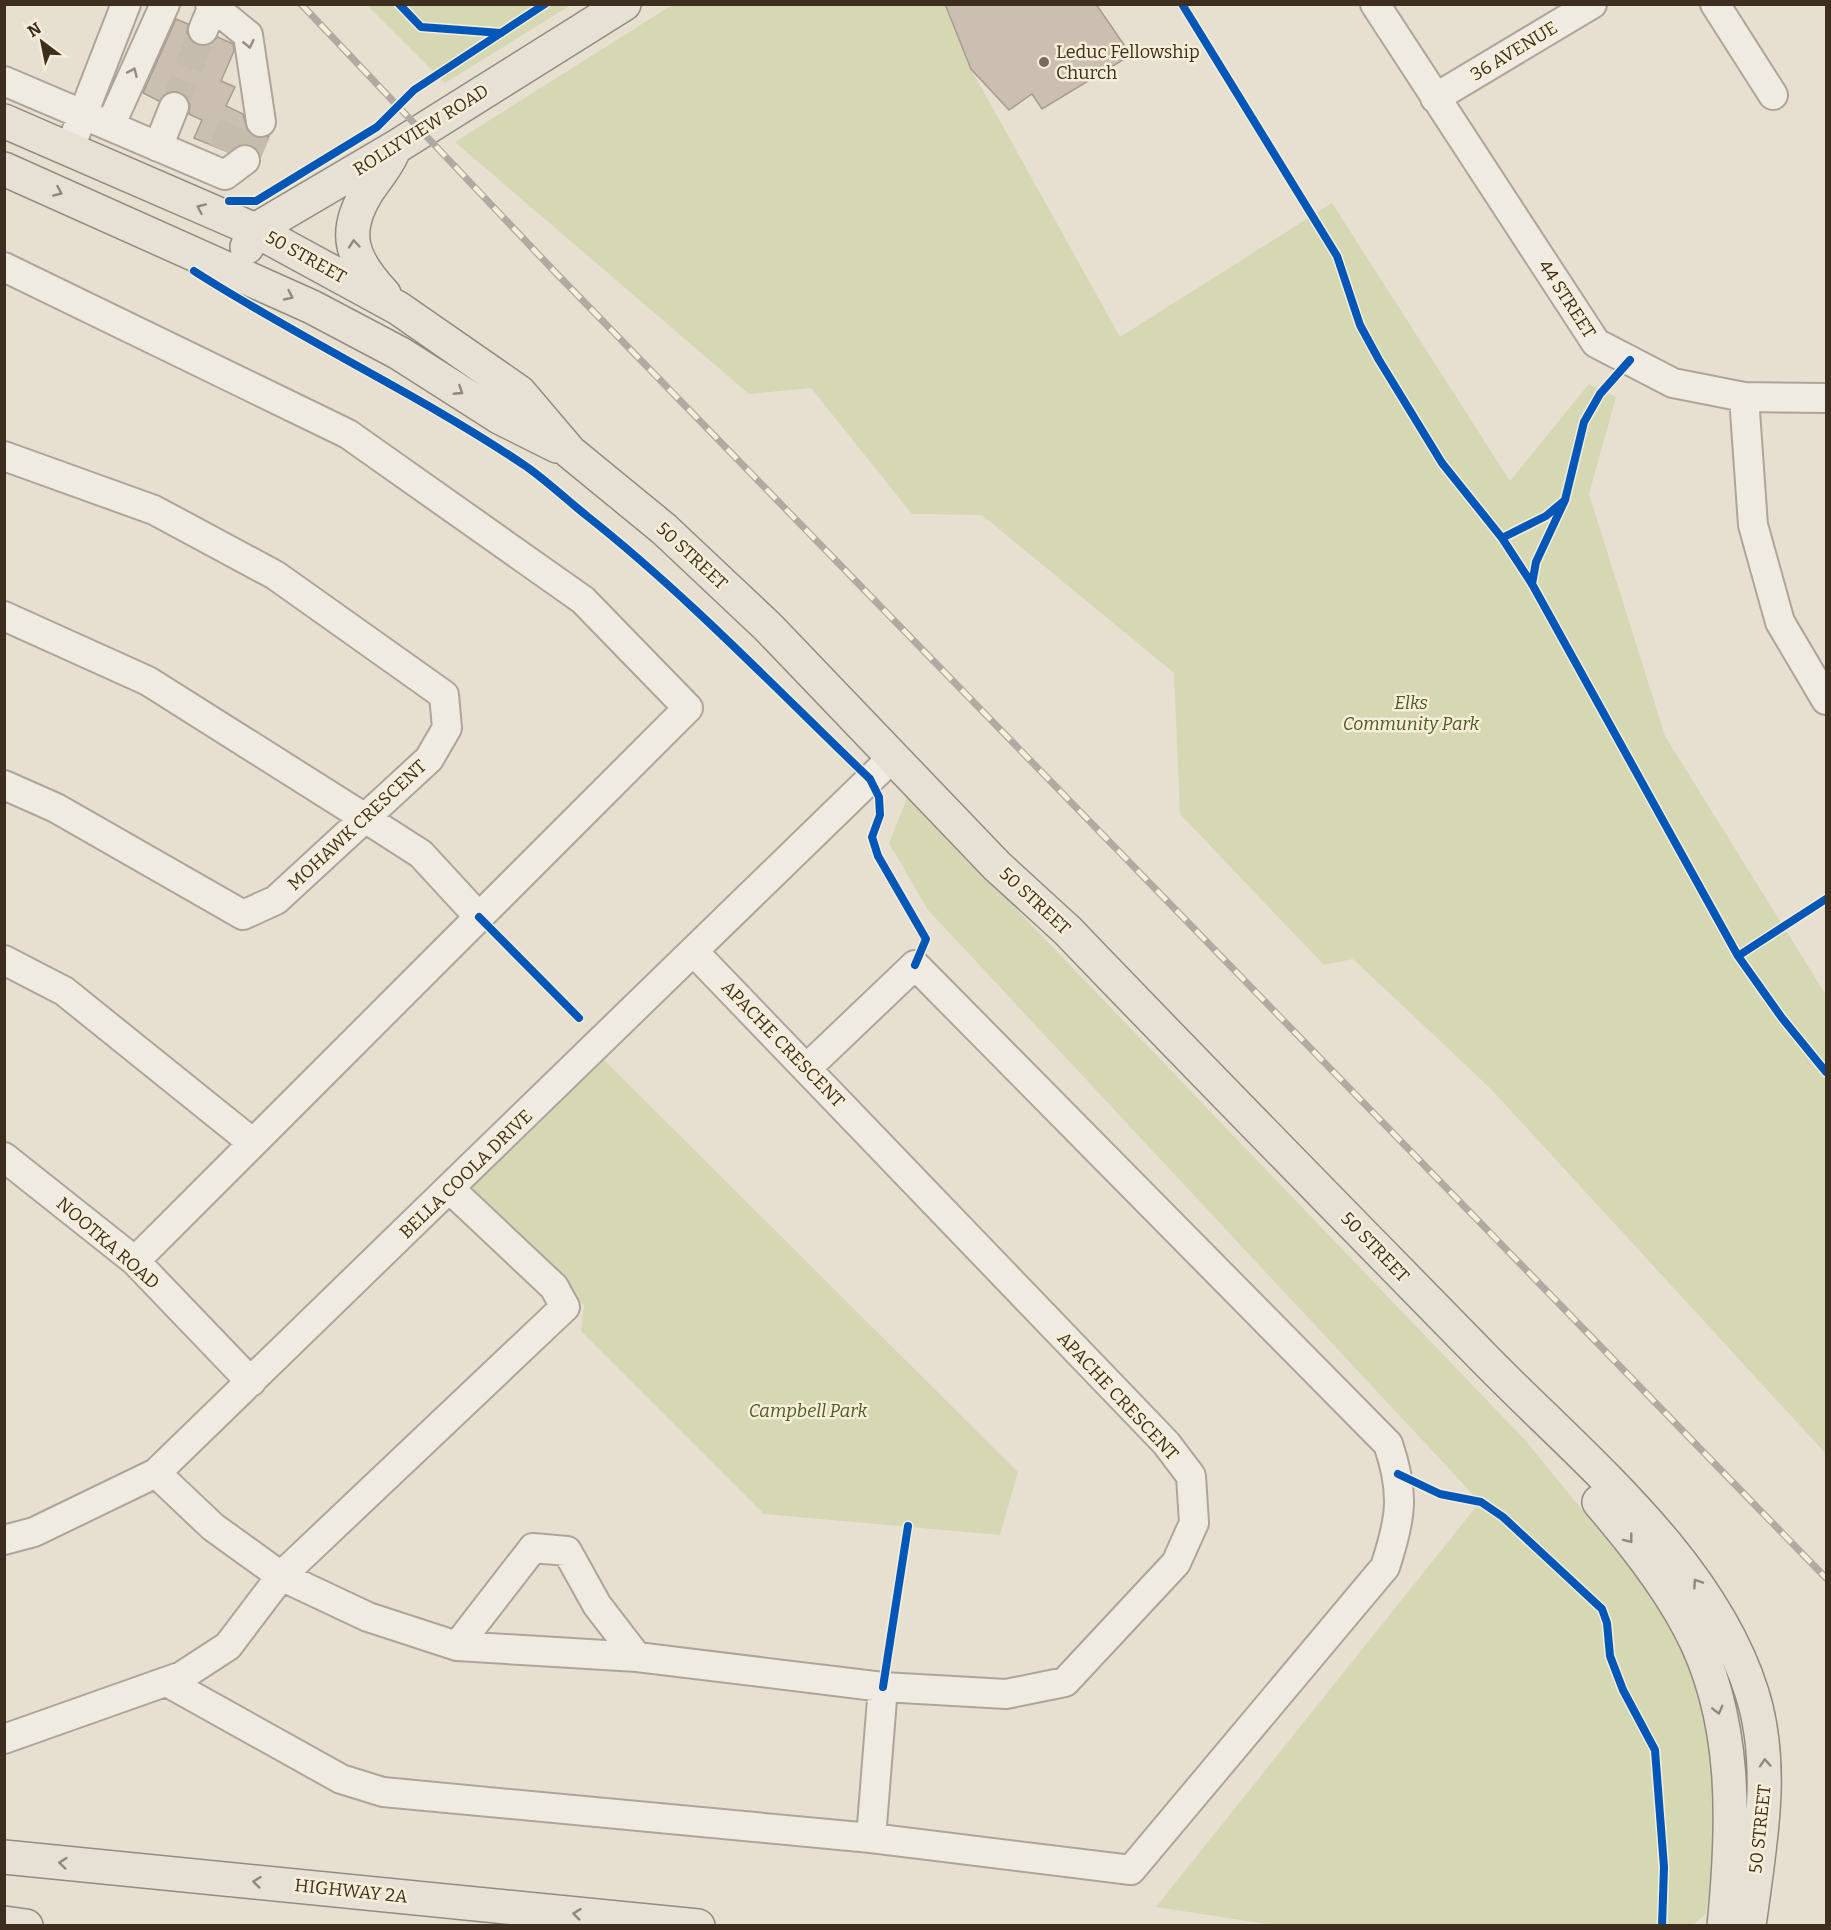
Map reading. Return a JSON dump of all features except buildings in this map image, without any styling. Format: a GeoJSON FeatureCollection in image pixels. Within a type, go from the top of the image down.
{"type":"FeatureCollection","features":[{"type":"Feature","properties":{"kind":"main road","name":"ROLLYVIEW ROAD"},"geometry":{"type":"LineString","coordinates":[[255,230],[396,147],[624,4]]}},
{"type":"Feature","properties":{"kind":"main road","name":"50 STREET"},"geometry":{"type":"LineString","coordinates":[[4,121],[255,230],[398,308],[519,392],[570,452],[664,529],[768,627],[998,866],[1068,931],[1487,1362],[1653,1529],[1694,1578],[1726,1628],[1752,1693],[1763,1744],[1766,1786],[1740,1918],[1711,1926]]}},
{"type":"Feature","properties":{"kind":"main road"},"geometry":{"type":"LineString","coordinates":[[396,147],[383,171],[358,207],[353,226],[355,254],[360,267],[398,308]]}},
{"type":"Feature","properties":{"kind":"main road","name":"50 STREET"},"geometry":{"type":"LineString","coordinates":[[4,169],[312,307],[399,353],[501,418],[570,452]]}},
{"type":"Feature","properties":{"kind":"main road"},"geometry":{"type":"LineString","coordinates":[[236,271],[255,230]]}},
{"type":"Feature","properties":{"kind":"main road","name":"HIGHWAY 2A"},"geometry":{"type":"LineString","coordinates":[[4,1857],[698,1926]]}},
{"type":"Feature","properties":{"kind":"main road"},"geometry":{"type":"LineString","coordinates":[[4,1923],[26,1926]]}},
{"type":"Feature","properties":{"kind":"street"},"geometry":{"type":"LineString","coordinates":[[98,121],[126,4]]}},
{"type":"Feature","properties":{"kind":"street"},"geometry":{"type":"LineString","coordinates":[[69,150],[98,121],[165,4]]}},
{"type":"Feature","properties":{"kind":"street","name":"44 STREET"},"geometry":{"type":"LineString","coordinates":[[1375,4],[1596,343],[1673,383],[1744,397],[1827,398]]}},
{"type":"Feature","properties":{"kind":"street","name":"36 AVENUE"},"geometry":{"type":"LineString","coordinates":[[1435,98],[1592,4]]}},
{"type":"Feature","properties":{"kind":"street"},"geometry":{"type":"LineString","coordinates":[[1715,4],[1773,94]]}},
{"type":"Feature","properties":{"kind":"street"},"geometry":{"type":"LineString","coordinates":[[209,14],[249,35],[253,109]]}},
{"type":"Feature","properties":{"kind":"street"},"geometry":{"type":"LineString","coordinates":[[4,81],[158,147],[230,162]]}},
{"type":"Feature","properties":{"kind":"street"},"geometry":{"type":"LineString","coordinates":[[158,147],[174,107]]}},
{"type":"Feature","properties":{"kind":"street"},"geometry":{"type":"LineString","coordinates":[[4,267],[348,434],[583,600],[688,708],[135,1261]]}},
{"type":"Feature","properties":{"kind":"street"},"geometry":{"type":"LineString","coordinates":[[1744,397],[1753,525],[1780,622],[1827,700]]}},
{"type":"Feature","properties":{"kind":"street","name":"MOHAWK CRESCENT"},"geometry":{"type":"LineString","coordinates":[[4,456],[154,510],[275,575],[444,695],[447,728],[429,759],[276,900],[243,915],[56,808],[4,785]]}},
{"type":"Feature","properties":{"kind":"street"},"geometry":{"type":"LineString","coordinates":[[4,616],[148,681],[365,818],[421,854],[479,917]]}},
{"type":"Feature","properties":{"kind":"street","name":"BELLA COOLA DRIVE"},"geometry":{"type":"LineString","coordinates":[[4,1540],[34,1532],[156,1473],[893,757]]}},
{"type":"Feature","properties":{"kind":"street","name":"APACHE CRESCENT"},"geometry":{"type":"LineString","coordinates":[[156,1473],[213,1527],[281,1576],[368,1617],[457,1646],[636,1657],[883,1687],[1006,1694],[1065,1682],[1176,1563],[1194,1522],[1191,1476],[1166,1443],[694,952]]}},
{"type":"Feature","properties":{"kind":"street"},"geometry":{"type":"LineString","coordinates":[[4,960],[64,991],[253,1143]]}},
{"type":"Feature","properties":{"kind":"street"},"geometry":{"type":"LineString","coordinates":[[167,1682],[341,1779],[383,1792],[872,1838],[1131,1870],[1385,1567],[1399,1524],[1398,1474],[1388,1444],[915,965],[807,1068]]}},
{"type":"Feature","properties":{"kind":"street","name":"NOOTKA ROAD"},"geometry":{"type":"LineString","coordinates":[[6,1161],[135,1261],[251,1382]]}},
{"type":"Feature","properties":{"kind":"street"},"geometry":{"type":"LineString","coordinates":[[4,1739],[182,1676],[228,1646],[281,1576],[565,1307],[554,1287],[450,1189]]}},
{"type":"Feature","properties":{"kind":"street"},"geometry":{"type":"LineString","coordinates":[[457,1646],[533,1548],[567,1551],[597,1605],[636,1657]]}},
{"type":"Feature","properties":{"kind":"street"},"geometry":{"type":"LineString","coordinates":[[872,1838],[883,1687]]}},
{"type":"Feature","properties":{"kind":"green space"},"geometry":{"type":"Polygon","coordinates":[[[367,5],[571,5],[445,83],[367,5]]]}},
{"type":"Feature","properties":{"kind":"green space","name":"Elks Community Park"},"geometry":{"type":"Polygon","coordinates":[[[672,5],[945,5],[971,69],[1120,337],[1332,203],[1510,481],[1589,384],[1616,397],[1589,494],[1665,736],[1826,995],[1826,1454],[1491,1089],[1353,959],[1324,965],[1180,814],[1174,673],[982,515],[912,514],[811,388],[749,394],[455,142],[672,5]]]}},
{"type":"Feature","properties":{"kind":"green space"},"geometry":{"type":"Polygon","coordinates":[[[908,796],[1525,1440],[1660,1605],[1726,1748],[1706,1914],[1693,1925],[1281,1926],[1156,1907],[1480,1502],[928,910],[889,843],[908,796]]]}},
{"type":"Feature","properties":{"kind":"green space","name":"Campbell Park"},"geometry":{"type":"Polygon","coordinates":[[[604,1060],[1018,1472],[1000,1535],[764,1514],[581,1331],[584,1305],[468,1191],[604,1060]]]}},
{"type":"Feature","properties":{"kind":"tunnel"},"geometry":{"type":"LineString","coordinates":[[174,107],[203,30]]}},
{"type":"Feature","properties":{"kind":"tunnel"},"geometry":{"type":"LineString","coordinates":[[222,150],[239,112]]}},
{"type":"Feature","properties":{"kind":"tunnel"},"geometry":{"type":"LineString","coordinates":[[245,160],[261,122]]}},
{"type":"Feature","properties":{"kind":"railway"},"geometry":{"type":"LineString","coordinates":[[301,4],[556,273],[1826,1578]]}},
{"type":"Feature","properties":{"kind":"cycle path"},"geometry":{"type":"LineString","coordinates":[[399,4],[421,27],[501,33]]}},
{"type":"Feature","properties":{"kind":"cycle path"},"geometry":{"type":"LineString","coordinates":[[229,201],[256,201],[377,127],[414,90],[545,4]]}},
{"type":"Feature","properties":{"kind":"cycle path"},"geometry":{"type":"LineString","coordinates":[[1182,4],[1337,256],[1360,325],[1379,360],[1442,463],[1502,538],[1532,584],[1738,956],[1782,1018],[1826,1072]]}},
{"type":"Feature","properties":{"kind":"cycle path"},"geometry":{"type":"LineString","coordinates":[[194,271],[235,297],[446,416],[527,467],[661,578],[732,644],[870,779],[879,797],[880,815],[872,837],[878,856],[926,939],[915,965]]}},
{"type":"Feature","properties":{"kind":"cycle path"},"geometry":{"type":"LineString","coordinates":[[1565,500],[1584,422],[1600,394],[1630,360]]}},
{"type":"Feature","properties":{"kind":"cycle path"},"geometry":{"type":"LineString","coordinates":[[1502,538],[1546,516],[1565,500],[1536,562],[1532,584]]}},
{"type":"Feature","properties":{"kind":"cycle path"},"geometry":{"type":"LineString","coordinates":[[1738,956],[1826,899]]}},
{"type":"Feature","properties":{"kind":"cycle path"},"geometry":{"type":"LineString","coordinates":[[479,917],[579,1018]]}},
{"type":"Feature","properties":{"kind":"cycle path"},"geometry":{"type":"LineString","coordinates":[[1398,1474],[1440,1494],[1481,1502],[1503,1517],[1602,1609],[1607,1623],[1610,1656],[1623,1690],[1655,1750],[1664,1867],[1662,1926]]}},
{"type":"Feature","properties":{"kind":"cycle path"},"geometry":{"type":"LineString","coordinates":[[883,1687],[908,1526]]}},
{"type":"Feature","properties":{"kind":"place","name":"Leduc Fellowship Church"},"geometry":{"type":"Point","coordinates":[1044,62]}}]}
